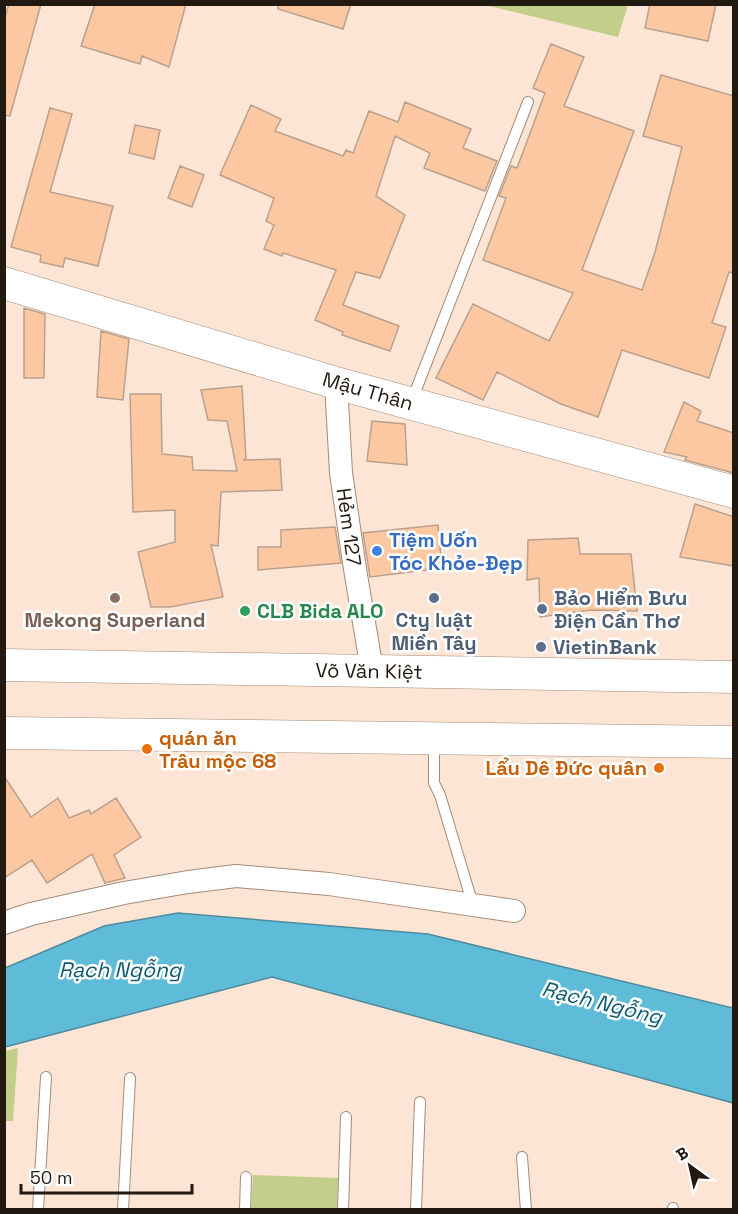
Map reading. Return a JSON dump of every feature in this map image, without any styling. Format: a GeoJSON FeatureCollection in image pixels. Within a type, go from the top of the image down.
{"type":"FeatureCollection","features":[{"type":"Feature","properties":{"kind":"main road","name":"Mậu Thân"},"geometry":{"type":"LineString","coordinates":[[4,283],[336,383],[734,492]]}},
{"type":"Feature","properties":{"kind":"main road","name":"Võ Văn Kiệt"},"geometry":{"type":"LineString","coordinates":[[4,665],[734,677]]}},
{"type":"Feature","properties":{"kind":"main road"},"geometry":{"type":"LineString","coordinates":[[4,733],[734,742]]}},
{"type":"Feature","properties":{"kind":"street","name":"Hẻm 127"},"geometry":{"type":"LineString","coordinates":[[336,383],[341,473],[372,670]]}},
{"type":"Feature","properties":{"kind":"street"},"geometry":{"type":"LineString","coordinates":[[4,923],[31,914],[124,893],[236,876],[329,884],[514,911]]}},
{"type":"Feature","properties":{"kind":"lane"},"geometry":{"type":"LineString","coordinates":[[411,404],[528,102]]}},
{"type":"Feature","properties":{"kind":"lane"},"geometry":{"type":"LineString","coordinates":[[434,739],[434,783],[440,795],[473,905]]}},
{"type":"Feature","properties":{"kind":"lane"},"geometry":{"type":"LineString","coordinates":[[38,1209],[46,1077]]}},
{"type":"Feature","properties":{"kind":"lane"},"geometry":{"type":"LineString","coordinates":[[123,1209],[130,1078]]}},
{"type":"Feature","properties":{"kind":"lane"},"geometry":{"type":"LineString","coordinates":[[416,1209],[420,1102]]}},
{"type":"Feature","properties":{"kind":"lane"},"geometry":{"type":"LineString","coordinates":[[343,1209],[346,1117]]}},
{"type":"Feature","properties":{"kind":"lane"},"geometry":{"type":"LineString","coordinates":[[522,1157],[526,1209]]}},
{"type":"Feature","properties":{"kind":"lane"},"geometry":{"type":"LineString","coordinates":[[245,1209],[246,1177]]}},
{"type":"Feature","properties":{"kind":"green space"},"geometry":{"type":"Polygon","coordinates":[[[628,4],[618,37],[485,5],[628,4]]]}},
{"type":"Feature","properties":{"kind":"green space"},"geometry":{"type":"Polygon","coordinates":[[[18,1048],[13,1121],[5,1121],[5,1051],[18,1048]]]}},
{"type":"Feature","properties":{"kind":"green space"},"geometry":{"type":"Polygon","coordinates":[[[253,1175],[338,1178],[337,1209],[251,1209],[253,1175]]]}},
{"type":"Feature","properties":{"kind":"water","name":"Rạch Ngỗng"},"geometry":{"type":"Polygon","coordinates":[[[178,913],[428,934],[733,1008],[733,1103],[272,977],[5,1047],[5,968],[104,926],[178,913]]]}},
{"type":"Feature","properties":{"kind":"building"},"geometry":{"type":"Polygon","coordinates":[[[9,4],[41,4],[10,116],[4,115],[4,20],[9,4]]]}},
{"type":"Feature","properties":{"kind":"building"},"geometry":{"type":"Polygon","coordinates":[[[95,4],[186,4],[169,67],[142,56],[140,64],[81,46],[95,4]]]}},
{"type":"Feature","properties":{"kind":"building"},"geometry":{"type":"Polygon","coordinates":[[[278,4],[351,4],[343,29],[278,9],[278,4]]]}},
{"type":"Feature","properties":{"kind":"building"},"geometry":{"type":"Polygon","coordinates":[[[650,4],[716,4],[708,41],[645,28],[650,4]]]}},
{"type":"Feature","properties":{"kind":"building"},"geometry":{"type":"Polygon","coordinates":[[[551,44],[584,57],[564,106],[634,131],[582,270],[642,290],[655,252],[682,147],[643,136],[661,75],[734,96],[734,273],[729,272],[712,323],[726,327],[709,378],[622,350],[598,417],[561,404],[497,372],[483,400],[436,378],[473,304],[549,341],[573,293],[483,260],[506,198],[499,196],[511,166],[517,168],[545,93],[533,88],[551,44]]]}},
{"type":"Feature","properties":{"kind":"building"},"geometry":{"type":"Polygon","coordinates":[[[405,102],[471,129],[463,148],[497,161],[485,191],[424,168],[430,153],[395,136],[376,196],[405,215],[380,278],[356,272],[343,305],[399,326],[390,351],[342,335],[343,332],[315,320],[336,270],[264,249],[274,225],[266,221],[274,198],[220,175],[251,105],[281,119],[275,131],[343,156],[346,150],[353,153],[369,111],[398,122],[405,102]]]}},
{"type":"Feature","properties":{"kind":"building"},"geometry":{"type":"Polygon","coordinates":[[[50,108],[72,114],[50,192],[113,206],[98,266],[65,258],[63,267],[40,262],[41,255],[11,247],[50,108]]]}},
{"type":"Feature","properties":{"kind":"building"},"geometry":{"type":"Polygon","coordinates":[[[135,125],[160,130],[154,159],[129,153],[135,125]]]}},
{"type":"Feature","properties":{"kind":"building"},"geometry":{"type":"Polygon","coordinates":[[[180,166],[204,175],[192,207],[168,198],[180,166]]]}},
{"type":"Feature","properties":{"kind":"building"},"geometry":{"type":"Polygon","coordinates":[[[24,308],[45,314],[44,378],[24,378],[24,308]]]}},
{"type":"Feature","properties":{"kind":"building"},"geometry":{"type":"Polygon","coordinates":[[[101,331],[129,339],[123,400],[97,397],[101,331]]]}},
{"type":"Feature","properties":{"kind":"building"},"geometry":{"type":"Polygon","coordinates":[[[242,386],[246,459],[243,460],[280,459],[282,490],[221,492],[218,546],[211,545],[223,597],[170,607],[151,607],[138,552],[175,542],[175,510],[133,512],[130,394],[161,394],[162,454],[192,457],[193,470],[237,471],[227,421],[208,420],[201,390],[242,386]]]}},
{"type":"Feature","properties":{"kind":"building"},"geometry":{"type":"Polygon","coordinates":[[[684,402],[701,411],[697,421],[734,433],[734,473],[685,460],[687,457],[664,452],[684,402]]]}},
{"type":"Feature","properties":{"kind":"building"},"geometry":{"type":"Polygon","coordinates":[[[372,421],[405,424],[407,465],[367,461],[372,421]]]}},
{"type":"Feature","properties":{"kind":"building"},"geometry":{"type":"Polygon","coordinates":[[[695,504],[734,517],[734,566],[680,557],[695,504]]]}},
{"type":"Feature","properties":{"kind":"building"},"geometry":{"type":"Polygon","coordinates":[[[438,525],[442,568],[370,577],[363,533],[438,525]]]}},
{"type":"Feature","properties":{"kind":"building"},"geometry":{"type":"Polygon","coordinates":[[[335,527],[341,563],[258,570],[258,547],[281,547],[281,530],[335,527]]]}},
{"type":"Feature","properties":{"kind":"building"},"geometry":{"type":"Polygon","coordinates":[[[578,538],[580,554],[631,554],[637,611],[591,610],[540,617],[539,578],[527,580],[528,540],[578,538]]]}},
{"type":"Feature","properties":{"kind":"building"},"geometry":{"type":"Polygon","coordinates":[[[4,776],[31,817],[58,798],[69,818],[89,810],[91,814],[116,798],[141,837],[114,855],[125,878],[105,883],[92,854],[47,883],[32,860],[4,878],[4,776]]]}},
{"type":"Feature","properties":{"kind":"place","name":"Tiệm Uốn Tóc Khỏe-Đẹp"},"geometry":{"type":"Point","coordinates":[377,551]}},
{"type":"Feature","properties":{"kind":"place","name":"Mekong Superland"},"geometry":{"type":"Point","coordinates":[115,598]}},
{"type":"Feature","properties":{"kind":"place","name":"Cty luật Miền Tây"},"geometry":{"type":"Point","coordinates":[434,598]}},
{"type":"Feature","properties":{"kind":"place","name":"Bảo Hiểm Bưu Điện Cần Thơ"},"geometry":{"type":"Point","coordinates":[542,609]}},
{"type":"Feature","properties":{"kind":"place","name":"CLB Bida ALO"},"geometry":{"type":"Point","coordinates":[245,611]}},
{"type":"Feature","properties":{"kind":"place","name":"VietinBank"},"geometry":{"type":"Point","coordinates":[541,647]}},
{"type":"Feature","properties":{"kind":"place","name":"quán ăn Trâu mộc 68"},"geometry":{"type":"Point","coordinates":[147,749]}},
{"type":"Feature","properties":{"kind":"place","name":"Lẩu Dê Đức quân"},"geometry":{"type":"Point","coordinates":[659,768]}}]}
